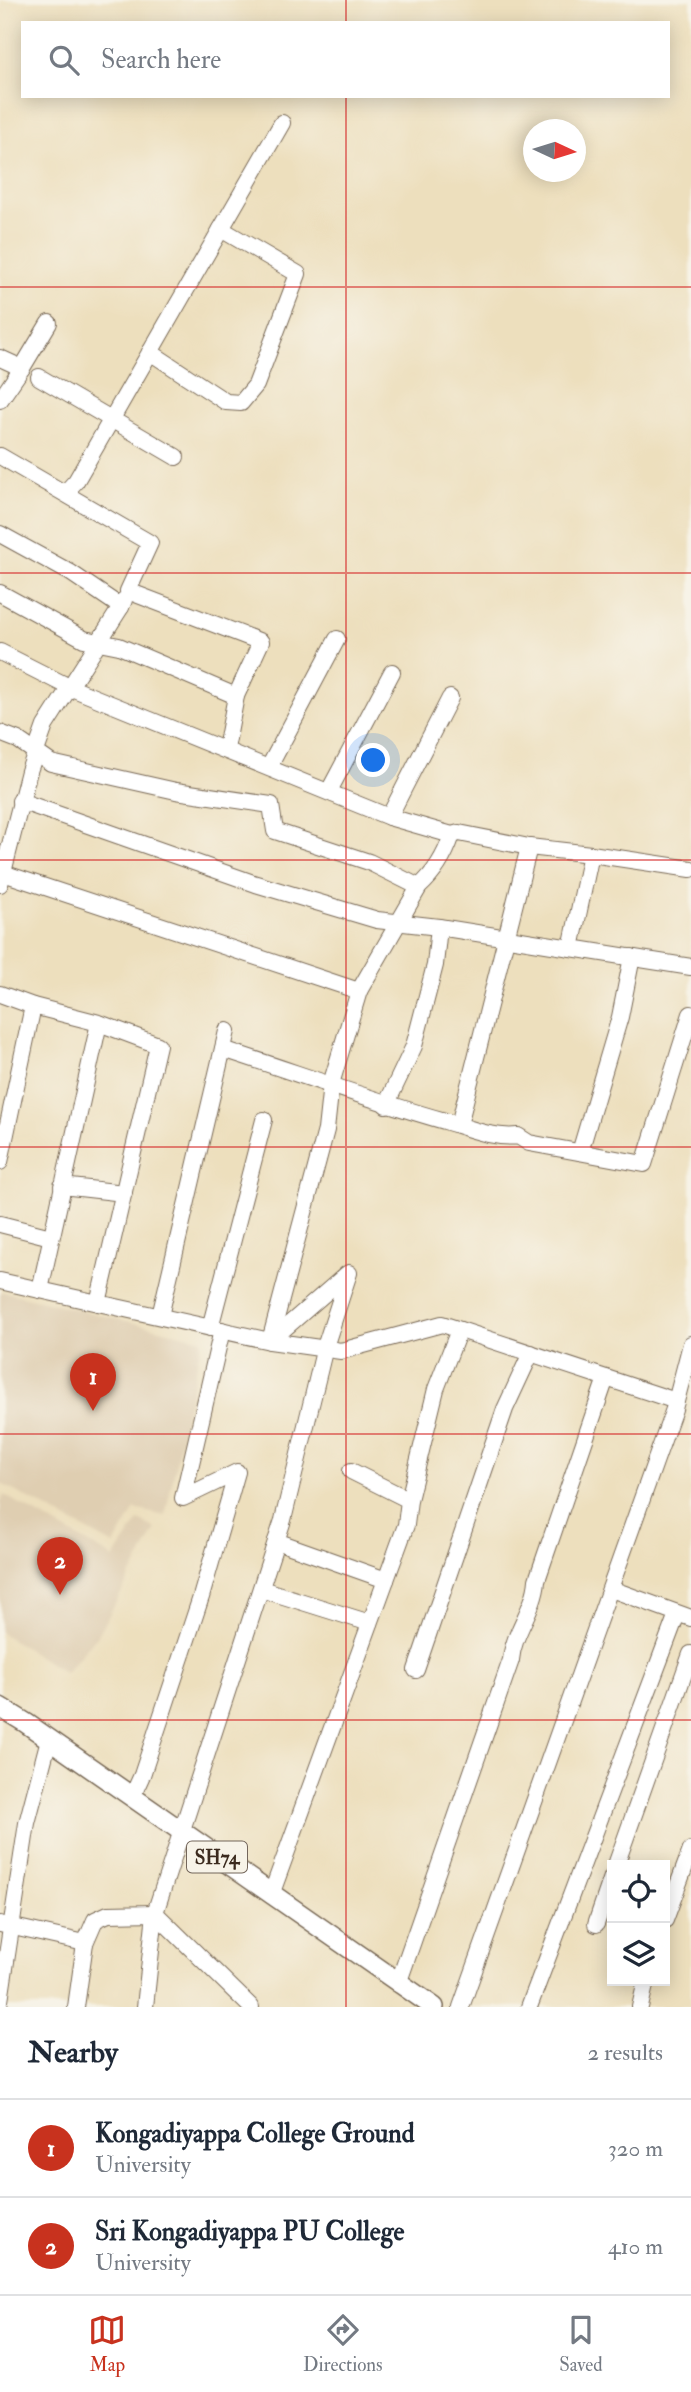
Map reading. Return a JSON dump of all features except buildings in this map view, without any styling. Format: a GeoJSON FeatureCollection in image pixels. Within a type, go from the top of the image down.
{"type":"FeatureCollection","features":[{"type":"Feature","properties":{"kind":"main road","name":"SH74"},"geometry":{"type":"LineString","coordinates":[[0,1707],[433,2007]]}},
{"type":"Feature","properties":{"kind":"street"},"geometry":{"type":"LineString","coordinates":[[65,493],[76,481],[282,122]]}},
{"type":"Feature","properties":{"kind":"street"},"geometry":{"type":"LineString","coordinates":[[149,352],[226,402],[241,403],[256,385],[298,274],[222,229]]}},
{"type":"Feature","properties":{"kind":"street"},"geometry":{"type":"LineString","coordinates":[[0,400],[49,323]]}},
{"type":"Feature","properties":{"kind":"street"},"geometry":{"type":"LineString","coordinates":[[0,358],[22,368]]}},
{"type":"Feature","properties":{"kind":"street"},"geometry":{"type":"LineString","coordinates":[[40,377],[176,457]]}},
{"type":"Feature","properties":{"kind":"street"},"geometry":{"type":"LineString","coordinates":[[0,456],[150,543],[121,607],[45,726],[20,801],[1,879],[359,991]]}},
{"type":"Feature","properties":{"kind":"street"},"geometry":{"type":"LineString","coordinates":[[0,534],[71,573],[121,607]]}},
{"type":"Feature","properties":{"kind":"street"},"geometry":{"type":"LineString","coordinates":[[128,592],[261,642],[236,696],[226,749]]}},
{"type":"Feature","properties":{"kind":"street"},"geometry":{"type":"LineString","coordinates":[[0,593],[84,639],[119,646],[236,696]]}},
{"type":"Feature","properties":{"kind":"street"},"geometry":{"type":"LineString","coordinates":[[269,767],[337,639]]}},
{"type":"Feature","properties":{"kind":"street"},"geometry":{"type":"LineString","coordinates":[[0,652],[69,687],[388,817],[452,835],[460,833],[529,847],[691,869]]}},
{"type":"Feature","properties":{"kind":"street"},"geometry":{"type":"LineString","coordinates":[[329,791],[392,673]]}},
{"type":"Feature","properties":{"kind":"street"},"geometry":{"type":"LineString","coordinates":[[388,817],[450,698]]}},
{"type":"Feature","properties":{"kind":"street"},"geometry":{"type":"LineString","coordinates":[[0,733],[19,740],[51,764],[176,792],[271,805],[275,831],[369,862],[419,887]]}},
{"type":"Feature","properties":{"kind":"street"},"geometry":{"type":"LineString","coordinates":[[20,801],[256,884],[377,920],[439,927],[691,967]]}},
{"type":"Feature","properties":{"kind":"street"},"geometry":{"type":"LineString","coordinates":[[270,1340],[326,1130],[331,1084],[359,991],[419,887],[430,878],[447,851],[452,835]]}},
{"type":"Feature","properties":{"kind":"street"},"geometry":{"type":"LineString","coordinates":[[459,1125],[529,847]]}},
{"type":"Feature","properties":{"kind":"street"},"geometry":{"type":"LineString","coordinates":[[571,948],[591,854]]}},
{"type":"Feature","properties":{"kind":"street"},"geometry":{"type":"LineString","coordinates":[[386,1105],[414,1045],[435,965],[439,927]]}},
{"type":"Feature","properties":{"kind":"street"},"geometry":{"type":"LineString","coordinates":[[580,1152],[620,1017],[632,957]]}},
{"type":"Feature","properties":{"kind":"street"},"geometry":{"type":"LineString","coordinates":[[0,994],[33,1006],[99,1023],[158,1045],[98,1303]]}},
{"type":"Feature","properties":{"kind":"street"},"geometry":{"type":"LineString","coordinates":[[0,1162],[33,1006]]}},
{"type":"Feature","properties":{"kind":"street"},"geometry":{"type":"LineString","coordinates":[[223,1049],[386,1105],[459,1125],[505,1137],[518,1136],[529,1143],[644,1164],[691,1014]]}},
{"type":"Feature","properties":{"kind":"street"},"geometry":{"type":"LineString","coordinates":[[40,1290],[99,1023]]}},
{"type":"Feature","properties":{"kind":"street"},"geometry":{"type":"LineString","coordinates":[[160,1317],[227,1031]]}},
{"type":"Feature","properties":{"kind":"street"},"geometry":{"type":"LineString","coordinates":[[132,1797],[142,1775],[201,1597],[237,1472],[183,1498],[216,1329],[264,1120]]}},
{"type":"Feature","properties":{"kind":"street"},"geometry":{"type":"LineString","coordinates":[[62,1186],[124,1193]]}},
{"type":"Feature","properties":{"kind":"street"},"geometry":{"type":"LineString","coordinates":[[0,1224],[51,1237]]}},
{"type":"Feature","properties":{"kind":"street"},"geometry":{"type":"LineString","coordinates":[[145,2007],[155,1913],[276,1541],[325,1348],[349,1273],[270,1340]]}},
{"type":"Feature","properties":{"kind":"street"},"geometry":{"type":"LineString","coordinates":[[0,1280],[216,1329],[341,1351],[442,1324],[606,1378],[691,1413]]}},
{"type":"Feature","properties":{"kind":"street"},"geometry":{"type":"LineString","coordinates":[[271,1895],[406,1525],[409,1500],[436,1390],[459,1330]]}},
{"type":"Feature","properties":{"kind":"street"},"geometry":{"type":"LineString","coordinates":[[461,2007],[675,1405],[691,1344]]}},
{"type":"Feature","properties":{"kind":"street"},"geometry":{"type":"LineString","coordinates":[[416,1670],[505,1409],[531,1353]]}},
{"type":"Feature","properties":{"kind":"street"},"geometry":{"type":"LineString","coordinates":[[398,1984],[511,1660],[512,1649],[536,1592],[541,1568],[606,1378]]}},
{"type":"Feature","properties":{"kind":"street"},"geometry":{"type":"LineString","coordinates":[[351,1471],[409,1500]]}},
{"type":"Feature","properties":{"kind":"street"},"geometry":{"type":"LineString","coordinates":[[276,1541],[386,1580]]}},
{"type":"Feature","properties":{"kind":"street"},"geometry":{"type":"LineString","coordinates":[[261,1589],[370,1623]]}},
{"type":"Feature","properties":{"kind":"street"},"geometry":{"type":"LineString","coordinates":[[529,2007],[684,1616],[611,1589]]}},
{"type":"Feature","properties":{"kind":"street"},"geometry":{"type":"LineString","coordinates":[[618,1860],[691,1654]]}},
{"type":"Feature","properties":{"kind":"street"},"geometry":{"type":"LineString","coordinates":[[0,2001],[5,1925],[49,1739]]}},
{"type":"Feature","properties":{"kind":"street"},"geometry":{"type":"LineString","coordinates":[[670,1907],[691,1850]]}},
{"type":"Feature","properties":{"kind":"street"},"geometry":{"type":"LineString","coordinates":[[596,1924],[607,1892]]}},
{"type":"Feature","properties":{"kind":"street"},"geometry":{"type":"LineString","coordinates":[[76,2007],[85,1943],[94,1920],[108,1914],[155,1913],[251,2007]]}},
{"type":"Feature","properties":{"kind":"street"},"geometry":{"type":"LineString","coordinates":[[5,1925],[85,1943]]}},
{"type":"Feature","properties":{"kind":"street"},"geometry":{"type":"LineString","coordinates":[[639,2007],[645,1986]]}},
{"type":"Feature","properties":{"kind":"shaded area"},"geometry":{"type":"Polygon","coordinates":[[[0,1291],[202,1339],[165,1516],[135,1509],[114,1545],[0,1483],[0,1291]]]}},
{"type":"Feature","properties":{"kind":"shaded area"},"geometry":{"type":"Polygon","coordinates":[[[4,1495],[114,1558],[139,1520],[156,1529],[98,1635],[65,1673],[0,1632],[0,1503],[4,1495]]]}},
{"type":"Feature","properties":{"kind":"place","name":"Kongadiyappa College Ground"},"geometry":{"type":"Point","coordinates":[93,1411]}},
{"type":"Feature","properties":{"kind":"place","name":"Sri Kongadiyappa PU College"},"geometry":{"type":"Point","coordinates":[60,1595]}}]}
